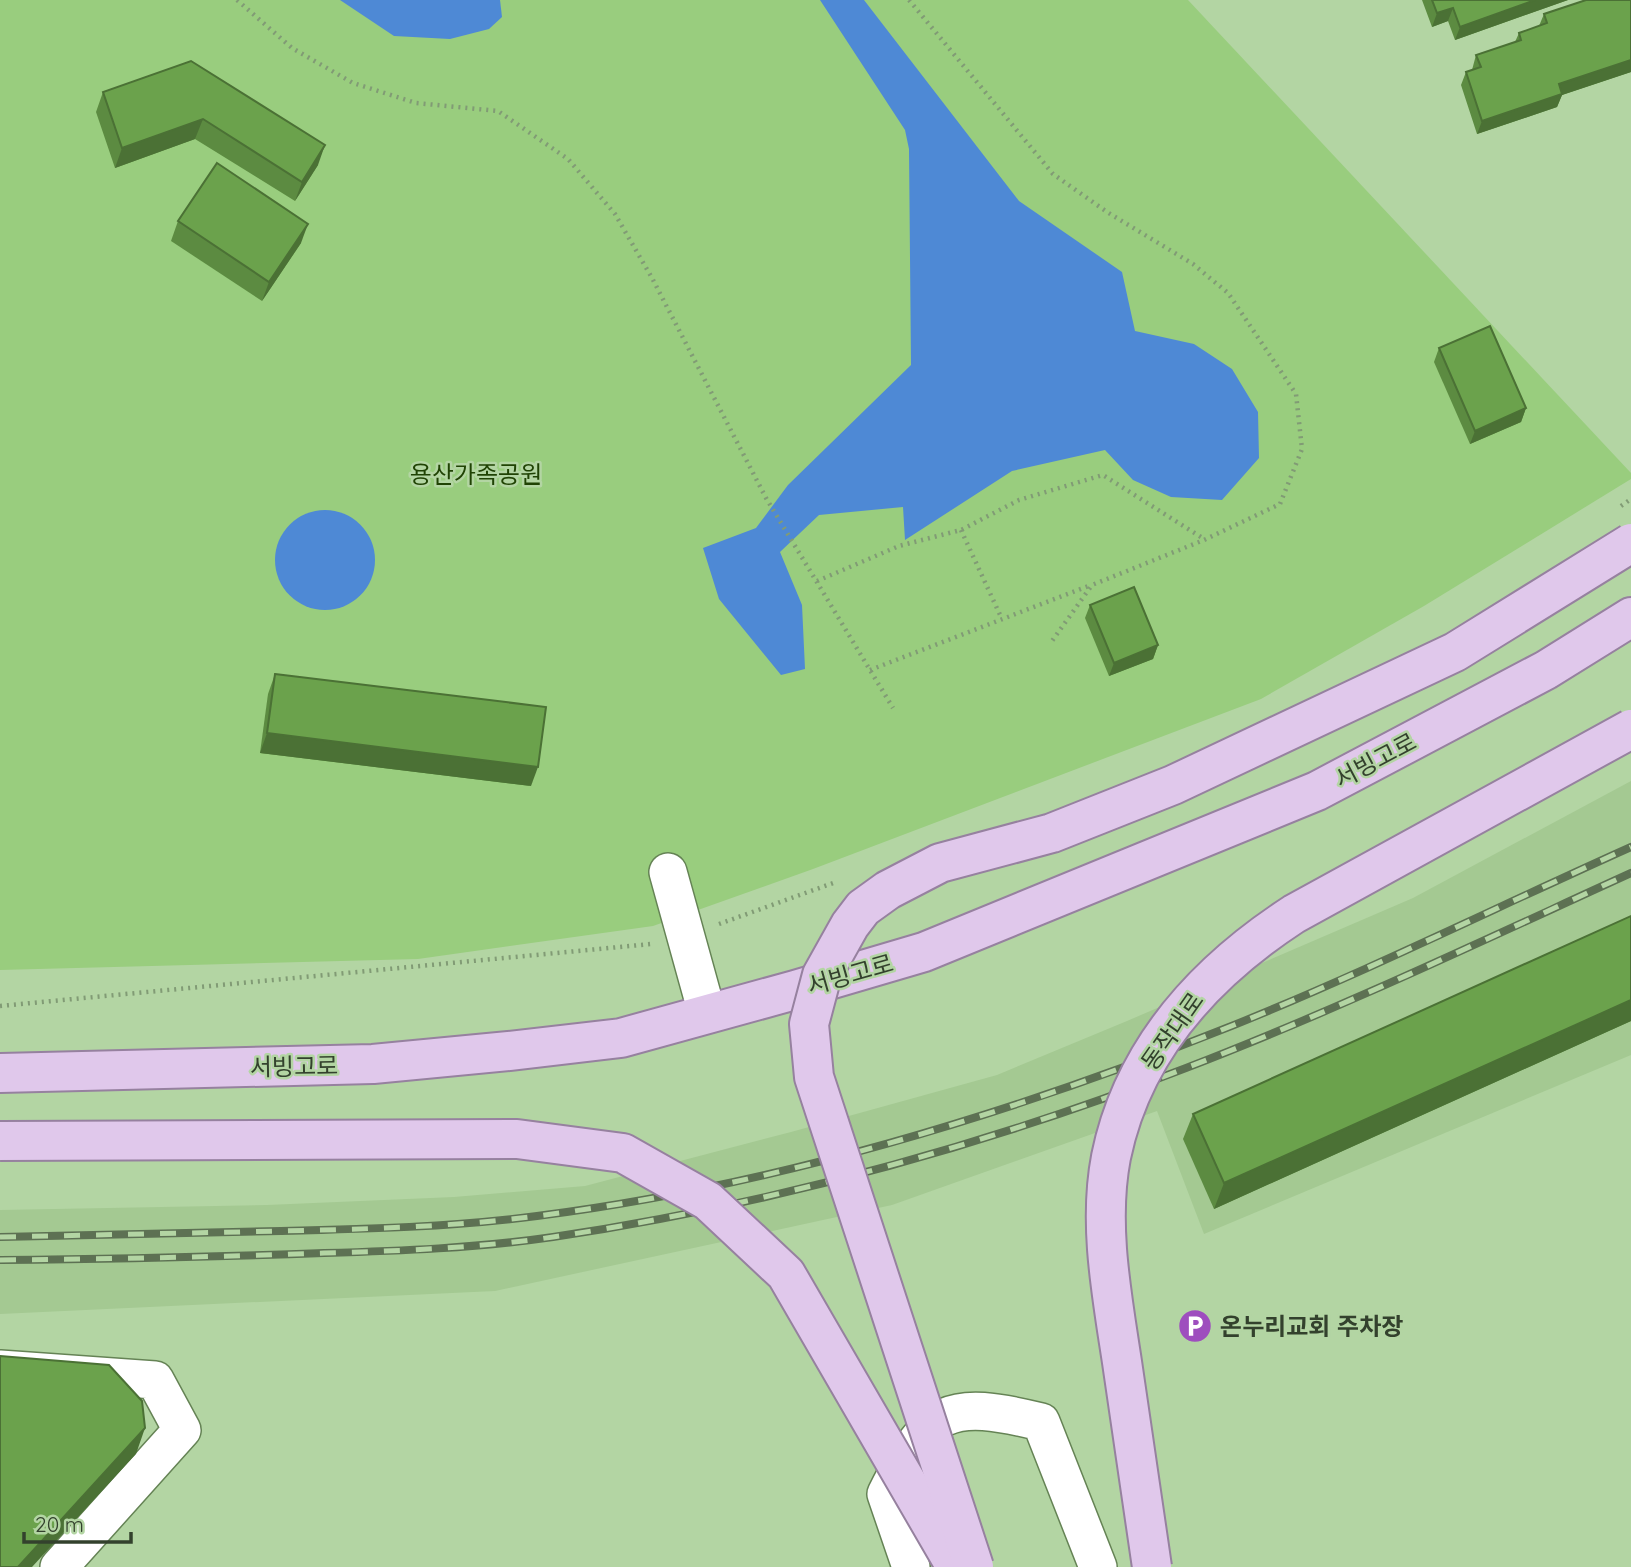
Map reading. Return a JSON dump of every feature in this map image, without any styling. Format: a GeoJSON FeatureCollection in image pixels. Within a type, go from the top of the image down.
{"type":"FeatureCollection","features":[{"type":"Feature","properties":{"kind":"main road"},"geometry":{"type":"LineString","coordinates":[[974,1567],[814,1077],[809,1024],[815,995],[830,956],[849,925],[863,908],[920,871],[1052,833],[1173,785],[1455,652],[1631,543]]}},
{"type":"Feature","properties":{"kind":"main road","name":"서빙고로"},"geometry":{"type":"LineString","coordinates":[[0,1073],[373,1063],[621,1038],[924,953],[1317,791],[1546,670],[1631,617]]}},
{"type":"Feature","properties":{"kind":"main road","name":"동작대로"},"geometry":{"type":"LineString","coordinates":[[1152,1567],[1107,1253],[1111,1156],[1147,1062],[1182,1007],[1264,934],[1294,914],[1631,729]]}},
{"type":"Feature","properties":{"kind":"main road"},"geometry":{"type":"LineString","coordinates":[[0,1141],[517,1139],[623,1153],[708,1201],[786,1274],[956,1567]]}},
{"type":"Feature","properties":{"kind":"street"},"geometry":{"type":"LineString","coordinates":[[668,873],[707,1013]]}},
{"type":"Feature","properties":{"kind":"street"},"geometry":{"type":"LineString","coordinates":[[0,1369],[155,1380],[182,1430],[59,1567]]}},
{"type":"Feature","properties":{"kind":"street"},"geometry":{"type":"LineString","coordinates":[[911,1567],[886,1494],[909,1448],[946,1414],[992,1410],[1041,1422],[1098,1567]]}},
{"type":"Feature","properties":{"kind":"path"},"geometry":{"type":"LineString","coordinates":[[237,0],[292,48],[353,83],[416,103],[498,111],[568,159],[615,214],[652,278],[766,498],[892,708]]}},
{"type":"Feature","properties":{"kind":"path"},"geometry":{"type":"LineString","coordinates":[[870,670],[1000,617],[1204,540],[1280,504],[1302,449],[1296,394],[1228,293],[1193,264],[1107,212],[1052,174],[909,0]]}},
{"type":"Feature","properties":{"kind":"path"},"geometry":{"type":"LineString","coordinates":[[817,581],[900,546],[961,530],[1019,500],[1103,475],[1204,540]]}},
{"type":"Feature","properties":{"kind":"path"},"geometry":{"type":"LineString","coordinates":[[961,530],[1000,617]]}},
{"type":"Feature","properties":{"kind":"path"},"geometry":{"type":"LineString","coordinates":[[1052,641],[1092,584]]}},
{"type":"Feature","properties":{"kind":"path"},"geometry":{"type":"LineString","coordinates":[[0,1006],[639,947],[687,935]]}},
{"type":"Feature","properties":{"kind":"shaded area"},"geometry":{"type":"Polygon","coordinates":[[[1631,781],[1631,1055],[1204,1234],[1157,1111],[892,1205],[495,1291],[0,1314],[0,1210],[267,1205],[454,1197],[585,1186],[791,1132],[997,1075],[1127,1021],[1413,898],[1631,781]]]}},
{"type":"Feature","properties":{"kind":"green space","name":"용산가족공원"},"geometry":{"type":"Polygon","coordinates":[[[0,0],[1188,0],[1631,473],[1631,479],[1424,606],[1261,699],[813,869],[653,926],[418,959],[0,970],[0,0]]]}},
{"type":"Feature","properties":{"kind":"water"},"geometry":{"type":"Polygon","coordinates":[[[340,0],[500,0],[502,17],[489,29],[450,39],[394,36],[340,0]]]}},
{"type":"Feature","properties":{"kind":"water"},"geometry":{"type":"Polygon","coordinates":[[[820,0],[864,0],[1019,201],[1122,272],[1135,331],[1194,344],[1232,369],[1258,412],[1259,458],[1222,500],[1171,497],[1133,480],[1105,450],[1012,471],[905,540],[903,507],[819,515],[780,552],[802,605],[805,669],[781,675],[719,599],[703,548],[756,528],[788,485],[911,365],[909,149],[905,130],[820,0]]]}},
{"type":"Feature","properties":{"kind":"water"},"geometry":{"type":"Polygon","coordinates":[[[325,510],[344,513],[361,524],[372,541],[375,560],[372,579],[361,596],[344,607],[325,610],[306,607],[289,596],[278,579],[275,560],[278,541],[289,524],[306,513],[325,510]]]}},
{"type":"Feature","properties":{"kind":"building"},"geometry":{"type":"Polygon","coordinates":[[[1432,0],[1535,0],[1460,27],[1453,8],[1437,13],[1432,0]]]}},
{"type":"Feature","properties":{"kind":"building"},"geometry":{"type":"Polygon","coordinates":[[[1586,0],[1631,0],[1631,60],[1559,84],[1562,94],[1482,121],[1466,72],[1481,67],[1476,55],[1521,40],[1519,33],[1547,23],[1544,14],[1586,0]]]}},
{"type":"Feature","properties":{"kind":"building"},"geometry":{"type":"Polygon","coordinates":[[[191,61],[325,145],[302,182],[203,119],[122,148],[103,92],[191,61]]]}},
{"type":"Feature","properties":{"kind":"building"},"geometry":{"type":"Polygon","coordinates":[[[217,163],[308,224],[269,282],[178,221],[217,163]]]}},
{"type":"Feature","properties":{"kind":"building"},"geometry":{"type":"Polygon","coordinates":[[[1490,326],[1526,408],[1475,431],[1439,348],[1490,326]]]}},
{"type":"Feature","properties":{"kind":"building"},"geometry":{"type":"Polygon","coordinates":[[[1134,587],[1158,645],[1114,663],[1090,605],[1134,587]]]}},
{"type":"Feature","properties":{"kind":"building"},"geometry":{"type":"Polygon","coordinates":[[[275,674],[546,707],[538,767],[267,733],[275,674]]]}},
{"type":"Feature","properties":{"kind":"building"},"geometry":{"type":"Polygon","coordinates":[[[1631,916],[1631,1000],[1224,1183],[1193,1114],[1631,916]]]}},
{"type":"Feature","properties":{"kind":"building"},"geometry":{"type":"Polygon","coordinates":[[[0,1356],[109,1365],[142,1401],[145,1428],[18,1567],[0,1567],[0,1356]]]}},
{"type":"Feature","properties":{"kind":"railway"},"geometry":{"type":"LineString","coordinates":[[0,1237],[345,1229],[473,1223],[626,1203],[803,1166],[978,1117],[1150,1058],[1334,983],[1631,847]]}},
{"type":"Feature","properties":{"kind":"railway"},"geometry":{"type":"LineString","coordinates":[[0,1260],[353,1252],[496,1244],[634,1224],[795,1190],[874,1170],[1032,1123],[1186,1068],[1354,998],[1631,873]]}},
{"type":"Feature","properties":{"kind":"place","name":"온누리교회 주차장"},"geometry":{"type":"Point","coordinates":[1195,1326]}}]}
